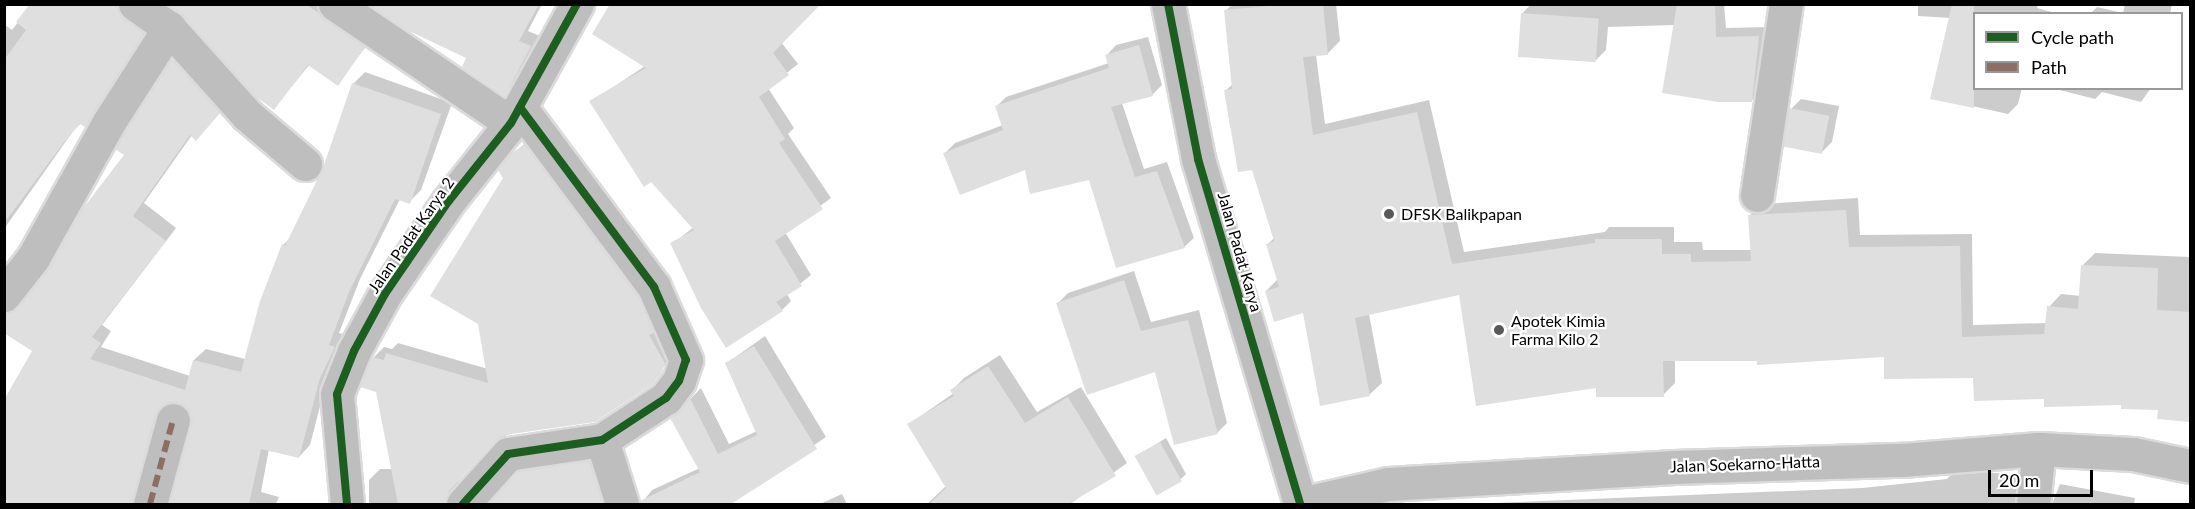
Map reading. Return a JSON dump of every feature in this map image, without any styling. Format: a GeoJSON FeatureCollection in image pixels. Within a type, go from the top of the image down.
{"type":"FeatureCollection","features":[{"type":"Feature","properties":{"kind":"main road"},"geometry":{"type":"LineString","coordinates":[[135,4],[169,28],[248,115],[305,164]]}},
{"type":"Feature","properties":{"kind":"main road"},"geometry":{"type":"LineString","coordinates":[[335,4],[515,115],[654,287],[685,353],[682,374],[666,398],[602,440],[508,454],[463,504]]}},
{"type":"Feature","properties":{"kind":"main road","name":"Jalan Padat Karya 2"},"geometry":{"type":"LineString","coordinates":[[347,504],[337,394],[354,351],[384,294],[447,202],[515,115],[577,4]]}},
{"type":"Feature","properties":{"kind":"main road","name":"Jalan Padat Karya"},"geometry":{"type":"LineString","coordinates":[[1168,4],[1198,159],[1300,504]]}},
{"type":"Feature","properties":{"kind":"main road"},"geometry":{"type":"LineString","coordinates":[[1757,195],[1786,4]]}},
{"type":"Feature","properties":{"kind":"main road"},"geometry":{"type":"LineString","coordinates":[[4,295],[33,258],[109,122],[169,28]]}},
{"type":"Feature","properties":{"kind":"main road"},"geometry":{"type":"LineString","coordinates":[[150,504],[173,420]]}},
{"type":"Feature","properties":{"kind":"main road"},"geometry":{"type":"LineString","coordinates":[[602,440],[622,504]]}},
{"type":"Feature","properties":{"kind":"main road"},"geometry":{"type":"LineString","coordinates":[[2033,504],[2039,449]]}},
{"type":"Feature","properties":{"kind":"main road","name":"Jalan Soekarno-Hatta"},"geometry":{"type":"LineString","coordinates":[[1300,504],[1674,467],[1902,460],[2039,449],[2133,454],[2190,466]]}},
{"type":"Feature","properties":{"kind":"building"},"geometry":{"type":"Polygon","coordinates":[[[30,4],[117,4],[124,19],[144,33],[85,127],[80,124],[65,141],[4,223],[4,60],[26,30],[16,22],[30,4]]]}},
{"type":"Feature","properties":{"kind":"building"},"geometry":{"type":"Polygon","coordinates":[[[168,4],[306,4],[365,47],[338,86],[308,65],[274,110],[255,96],[183,15],[168,4]]]}},
{"type":"Feature","properties":{"kind":"building"},"geometry":{"type":"Polygon","coordinates":[[[369,4],[539,4],[519,41],[531,46],[505,96],[462,67],[466,58],[407,30],[369,4]]]}},
{"type":"Feature","properties":{"kind":"building"},"geometry":{"type":"Polygon","coordinates":[[[610,4],[821,4],[773,53],[789,75],[759,97],[785,139],[779,143],[823,209],[775,241],[802,286],[776,302],[783,311],[726,348],[701,308],[670,243],[694,230],[651,182],[644,187],[589,101],[646,68],[592,34],[610,4]]]}},
{"type":"Feature","properties":{"kind":"building"},"geometry":{"type":"Polygon","coordinates":[[[1290,4],[1323,4],[1328,55],[1303,57],[1313,135],[1417,112],[1452,264],[1595,243],[1595,239],[1662,239],[1662,254],[1691,254],[1691,262],[1751,261],[1748,215],[1846,210],[1849,247],[1960,246],[1962,337],[2044,334],[2047,306],[2078,309],[2081,265],[2158,268],[2157,310],[2190,312],[2189,422],[2157,419],[2158,410],[2121,409],[2121,405],[2044,407],[2044,399],[1974,401],[1973,378],[1884,379],[1884,357],[1757,365],[1757,361],[1663,361],[1664,397],[1596,397],[1596,388],[1476,406],[1459,295],[1355,318],[1370,396],[1320,406],[1303,313],[1274,322],[1265,291],[1279,287],[1266,244],[1274,241],[1252,170],[1238,172],[1224,90],[1232,89],[1224,10],[1290,4]]]}},
{"type":"Feature","properties":{"kind":"building"},"geometry":{"type":"Polygon","coordinates":[[[1677,4],[1715,4],[1716,37],[1759,36],[1752,102],[1718,102],[1662,93],[1677,4]]]}},
{"type":"Feature","properties":{"kind":"building"},"geometry":{"type":"Polygon","coordinates":[[[1952,4],[1974,4],[1974,108],[1930,99],[1952,4]]]}},
{"type":"Feature","properties":{"kind":"building"},"geometry":{"type":"Polygon","coordinates":[[[1521,13],[1599,18],[1596,62],[1518,57],[1521,13]]]}},
{"type":"Feature","properties":{"kind":"building"},"geometry":{"type":"Polygon","coordinates":[[[1139,45],[1153,96],[1111,107],[1135,177],[1157,171],[1185,248],[1116,268],[1089,180],[1030,194],[1025,170],[960,195],[943,153],[1003,130],[995,106],[1109,68],[1105,55],[1139,45]]]}},
{"type":"Feature","properties":{"kind":"building"},"geometry":{"type":"Polygon","coordinates":[[[172,59],[220,113],[196,141],[190,135],[133,216],[166,241],[92,337],[101,343],[90,359],[185,390],[193,360],[241,372],[260,301],[282,244],[285,246],[323,168],[352,83],[441,114],[410,204],[395,199],[349,292],[329,345],[335,347],[320,378],[299,458],[261,449],[249,504],[169,504],[191,416],[186,406],[169,402],[155,415],[132,504],[4,504],[4,400],[32,351],[4,333],[4,313],[19,307],[48,269],[81,211],[124,155],[115,149],[172,59]]]}},
{"type":"Feature","properties":{"kind":"building"},"geometry":{"type":"Polygon","coordinates":[[[1789,108],[1829,116],[1822,154],[1782,146],[1789,108]]]}},
{"type":"Feature","properties":{"kind":"building"},"geometry":{"type":"Polygon","coordinates":[[[525,145],[638,296],[654,333],[649,335],[665,363],[662,372],[653,384],[595,422],[505,435],[495,441],[449,491],[445,504],[398,504],[376,392],[360,387],[372,357],[384,360],[386,353],[488,383],[478,324],[430,296],[503,178],[498,170],[511,153],[525,145]]]}},
{"type":"Feature","properties":{"kind":"building"},"geometry":{"type":"Polygon","coordinates":[[[1124,280],[1141,331],[1188,320],[1218,434],[1174,445],[1155,372],[1087,395],[1056,303],[1124,280]]]}},
{"type":"Feature","properties":{"kind":"building"},"geometry":{"type":"Polygon","coordinates":[[[754,346],[817,449],[731,504],[640,504],[640,501],[700,472],[670,418],[690,398],[718,454],[757,435],[725,363],[754,346]]]}},
{"type":"Feature","properties":{"kind":"building"},"geometry":{"type":"Polygon","coordinates":[[[988,366],[1025,423],[1068,397],[1116,476],[1068,504],[929,504],[946,488],[907,424],[954,396],[950,390],[988,366]]]}},
{"type":"Feature","properties":{"kind":"building"},"geometry":{"type":"Polygon","coordinates":[[[1160,442],[1182,481],[1156,495],[1135,456],[1160,442]]]}},
{"type":"Feature","properties":{"kind":"building"},"geometry":{"type":"Polygon","coordinates":[[[589,461],[603,504],[488,504],[517,472],[589,461]]]}},
{"type":"Feature","properties":{"kind":"marked path"},"geometry":{"type":"LineString","coordinates":[[150,504],[173,420]]}},
{"type":"Feature","properties":{"kind":"cycle path"},"geometry":{"type":"LineString","coordinates":[[347,504],[337,394],[354,351],[385,294],[448,202],[511,123],[577,4]]}},
{"type":"Feature","properties":{"kind":"cycle path"},"geometry":{"type":"LineString","coordinates":[[1168,4],[1198,159],[1300,504]]}},
{"type":"Feature","properties":{"kind":"cycle path"},"geometry":{"type":"LineString","coordinates":[[463,504],[508,454],[602,440],[666,398],[679,381],[686,360],[654,287],[520,107]]}},
{"type":"Feature","properties":{"kind":"place","name":"DFSK Balikpapan"},"geometry":{"type":"Point","coordinates":[1389,214]}},
{"type":"Feature","properties":{"kind":"place","name":"Apotek Kimia Farma Kilo 2"},"geometry":{"type":"Point","coordinates":[1499,330]}}]}
